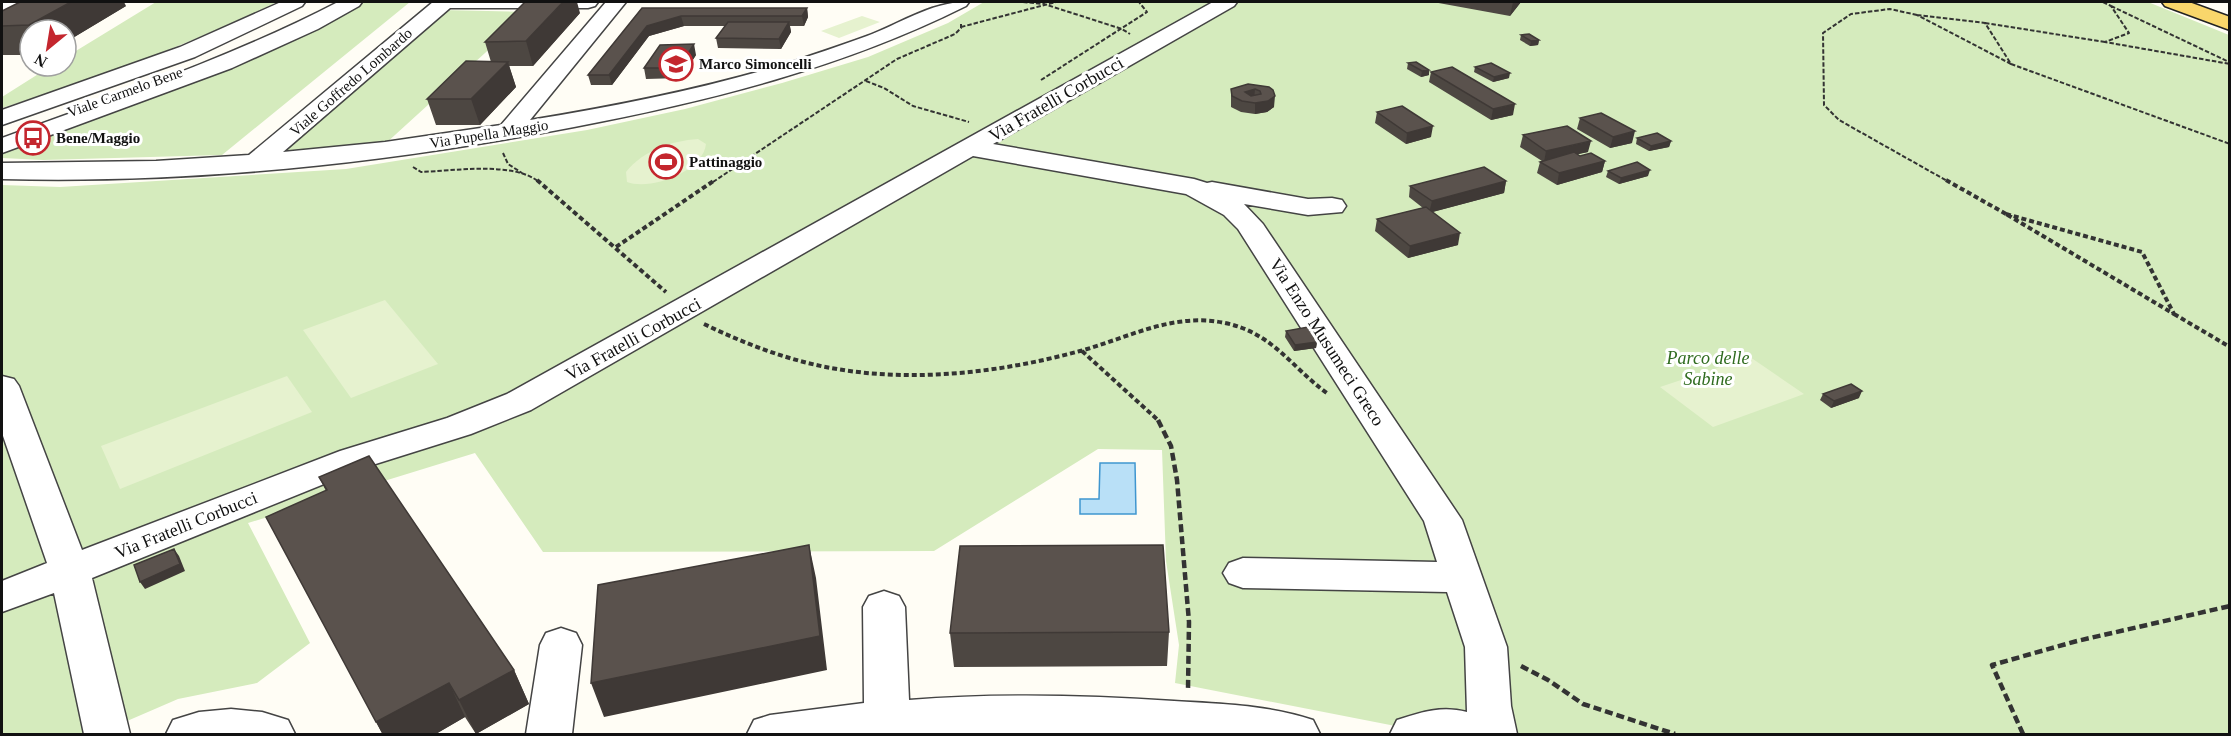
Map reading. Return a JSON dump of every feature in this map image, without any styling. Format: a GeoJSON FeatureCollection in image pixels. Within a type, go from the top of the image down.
{"type":"FeatureCollection","features":[{"type":"Feature","properties":{"kind":"main road"},"geometry":{"type":"LineString","coordinates":[[2172,2],[2229,24]]}},
{"type":"Feature","properties":{"kind":"street","name":"Viale Carmelo Bene"},"geometry":{"type":"LineString","coordinates":[[2,118],[160,62],[255,23],[295,2]]}},
{"type":"Feature","properties":{"kind":"street","name":"Viale Carmelo Bene"},"geometry":{"type":"LineString","coordinates":[[2,127],[202,64],[254,32],[314,2]]}},
{"type":"Feature","properties":{"kind":"street","name":"Viale Carmelo Bene"},"geometry":{"type":"LineString","coordinates":[[2,146],[202,64],[284,28],[334,2]]}},
{"type":"Feature","properties":{"kind":"street","name":"Viale Carmelo Bene"},"geometry":{"type":"LineString","coordinates":[[2,136],[295,32],[352,2]]}},
{"type":"Feature","properties":{"kind":"street"},"geometry":{"type":"LineString","coordinates":[[445,2],[588,2]]}},
{"type":"Feature","properties":{"kind":"street","name":"Viale Goffredo Lombardo"},"geometry":{"type":"LineString","coordinates":[[257,162],[445,2]]}},
{"type":"Feature","properties":{"kind":"street"},"geometry":{"type":"LineString","coordinates":[[507,139],[616,2]]}},
{"type":"Feature","properties":{"kind":"street","name":"Via Pupella Maggio"},"geometry":{"type":"LineString","coordinates":[[2,171],[112,171],[257,162],[507,139],[752,80],[846,52],[959,2]]}},
{"type":"Feature","properties":{"kind":"street","name":"Via Fratelli Corbucci"},"geometry":{"type":"LineString","coordinates":[[2,597],[353,459],[466,424],[506,409],[1227,2]]}},
{"type":"Feature","properties":{"kind":"street","name":"Viale Carmelo Bene"},"geometry":{"type":"LineString","coordinates":[[160,62],[202,64]]}},
{"type":"Feature","properties":{"kind":"street","name":"Via Enzo Musumeci Greco"},"geometry":{"type":"LineString","coordinates":[[984,140],[1194,187],[1234,209],[1249,224],[1443,520],[1486,647],[1489,706],[1494,735]]}},
{"type":"Feature","properties":{"kind":"street"},"geometry":{"type":"LineString","coordinates":[[1194,187],[1320,207],[1272,225],[1258,238]]}},
{"type":"Feature","properties":{"kind":"street"},"geometry":{"type":"LineString","coordinates":[[2,386],[70,571],[106,735]]}},
{"type":"Feature","properties":{"kind":"street"},"geometry":{"type":"LineString","coordinates":[[1243,573],[1462,577]]}},
{"type":"Feature","properties":{"kind":"street"},"geometry":{"type":"LineString","coordinates":[[884,607],[887,720]]}},
{"type":"Feature","properties":{"kind":"street"},"geometry":{"type":"LineString","coordinates":[[549,735],[561,645]]}},
{"type":"Feature","properties":{"kind":"street"},"geometry":{"type":"LineString","coordinates":[[770,735],[826,725],[1020,714],[1187,721],[1297,735]]}},
{"type":"Feature","properties":{"kind":"street"},"geometry":{"type":"LineString","coordinates":[[1413,735],[1421,731],[1445,727],[1478,735]]}},
{"type":"Feature","properties":{"kind":"street"},"geometry":{"type":"LineString","coordinates":[[189,735],[230,728],[261,730],[272,735]]}},
{"type":"Feature","properties":{"kind":"path"},"geometry":{"type":"LineString","coordinates":[[1023,2],[1044,4],[1128,31],[1134,43],[1145,48]]}},
{"type":"Feature","properties":{"kind":"path"},"geometry":{"type":"LineString","coordinates":[[616,247],[897,59],[955,34],[961,27],[1056,2]]}},
{"type":"Feature","properties":{"kind":"path"},"geometry":{"type":"LineString","coordinates":[[1033,86],[1147,12],[1139,2]]}},
{"type":"Feature","properties":{"kind":"path"},"geometry":{"type":"LineString","coordinates":[[2103,2],[2229,63]]}},
{"type":"Feature","properties":{"kind":"path"},"geometry":{"type":"LineString","coordinates":[[2105,42],[2129,33],[2111,6]]}},
{"type":"Feature","properties":{"kind":"path"},"geometry":{"type":"LineString","coordinates":[[2229,63],[1890,9],[1851,14],[1823,33],[1824,105],[1839,120],[2006,214],[2229,347]]}},
{"type":"Feature","properties":{"kind":"path"},"geometry":{"type":"LineString","coordinates":[[1917,15],[2011,64],[2229,144]]}},
{"type":"Feature","properties":{"kind":"path"},"geometry":{"type":"LineString","coordinates":[[931,16],[962,24],[961,27]]}},
{"type":"Feature","properties":{"kind":"path"},"geometry":{"type":"LineString","coordinates":[[1985,23],[2011,64]]}},
{"type":"Feature","properties":{"kind":"path"},"geometry":{"type":"LineString","coordinates":[[865,80],[884,88],[913,106],[994,128],[984,140]]}},
{"type":"Feature","properties":{"kind":"path"},"geometry":{"type":"LineString","coordinates":[[507,139],[503,153],[508,164],[534,178],[685,309],[702,322],[733,339],[773,355],[816,367],[866,372],[921,374],[998,370],[1082,351],[1172,321],[1194,318],[1222,322],[1263,336],[1314,385],[1331,397],[1350,403],[1366,402]]}},
{"type":"Feature","properties":{"kind":"path"},"geometry":{"type":"LineString","coordinates":[[413,166],[421,172],[522,173]]}},
{"type":"Feature","properties":{"kind":"path"},"geometry":{"type":"LineString","coordinates":[[2006,214],[2142,252],[2174,314]]}},
{"type":"Feature","properties":{"kind":"path"},"geometry":{"type":"LineString","coordinates":[[1082,351],[1157,417],[1171,446],[1177,480],[1189,622],[1187,721]]}},
{"type":"Feature","properties":{"kind":"path"},"geometry":{"type":"LineString","coordinates":[[2024,735],[1992,665],[2078,641],[2229,606]]}},
{"type":"Feature","properties":{"kind":"path"},"geometry":{"type":"LineString","coordinates":[[1486,647],[1548,681],[1583,704],[1675,735]]}},
{"type":"Feature","properties":{"kind":"green space"},"geometry":{"type":"Polygon","coordinates":[[[156,2],[277,2],[210,33],[141,60],[2,108],[2,97],[32,78],[78,78],[78,50],[156,2]]]}},
{"type":"Feature","properties":{"kind":"green space"},"geometry":{"type":"Polygon","coordinates":[[[365,2],[410,2],[222,155],[43,160],[2,158],[2,154],[8,150],[332,19],[365,2]]]}},
{"type":"Feature","properties":{"kind":"green space","name":"Parco delle Sabine"},"geometry":{"type":"Polygon","coordinates":[[[984,2],[2148,2],[2229,35],[2229,734],[1478,734],[1470,731],[1421,731],[1175,683],[1179,645],[1166,561],[1162,450],[1098,449],[934,551],[543,552],[475,453],[248,523],[310,643],[257,683],[178,699],[97,734],[2,734],[2,185],[60,187],[346,169],[587,130],[685,109],[868,57],[948,23],[984,2]]]}},
{"type":"Feature","properties":{"kind":"green space"},"geometry":{"type":"Polygon","coordinates":[[[441,10],[530,12],[384,145],[286,156],[280,149],[441,10]]]}},
{"type":"Feature","properties":{"kind":"green space"},"geometry":{"type":"Polygon","coordinates":[[[862,16],[880,22],[839,38],[821,31],[862,16]]]}},
{"type":"Feature","properties":{"kind":"green space","name":"Pattinaggio"},"geometry":{"type":"Polygon","coordinates":[[[698,139],[706,144],[703,154],[686,171],[649,184],[627,182],[626,172],[650,152],[678,142],[698,139]]]}},
{"type":"Feature","properties":{"kind":"green space"},"geometry":{"type":"Polygon","coordinates":[[[385,300],[438,364],[351,398],[303,330],[385,300]]]}},
{"type":"Feature","properties":{"kind":"green space"},"geometry":{"type":"Polygon","coordinates":[[[1750,357],[1804,394],[1713,427],[1660,387],[1750,357]]]}},
{"type":"Feature","properties":{"kind":"green space"},"geometry":{"type":"Polygon","coordinates":[[[287,376],[312,412],[120,489],[101,446],[287,376]]]}},
{"type":"Feature","properties":{"kind":"water"},"geometry":{"type":"Polygon","coordinates":[[[1100,463],[1135,463],[1136,514],[1080,514],[1080,499],[1099,499],[1100,463]]]}},
{"type":"Feature","properties":{"kind":"building"},"geometry":{"type":"Polygon","coordinates":[[[20,2],[71,2],[42,18],[18,18],[18,25],[2,26],[2,11],[20,2]]]}},
{"type":"Feature","properties":{"kind":"building"},"geometry":{"type":"Polygon","coordinates":[[[525,2],[563,2],[526,41],[485,42],[525,2]]]}},
{"type":"Feature","properties":{"kind":"building"},"geometry":{"type":"Polygon","coordinates":[[[642,8],[807,8],[802,16],[681,16],[647,26],[609,75],[588,75],[642,8]]]}},
{"type":"Feature","properties":{"kind":"building"},"geometry":{"type":"Polygon","coordinates":[[[728,22],[789,22],[779,39],[716,38],[728,22]]]}},
{"type":"Feature","properties":{"kind":"building"},"geometry":{"type":"Polygon","coordinates":[[[1529,34],[1539,40],[1531,41],[1521,35],[1529,34]]]}},
{"type":"Feature","properties":{"kind":"building"},"geometry":{"type":"Polygon","coordinates":[[[694,44],[679,68],[644,68],[660,45],[694,44]]]}},
{"type":"Feature","properties":{"kind":"building"},"geometry":{"type":"Polygon","coordinates":[[[466,61],[508,62],[471,99],[427,99],[466,61]]]}},
{"type":"Feature","properties":{"kind":"building"},"geometry":{"type":"Polygon","coordinates":[[[1416,62],[1429,70],[1422,71],[1408,63],[1416,62]]]}},
{"type":"Feature","properties":{"kind":"building"},"geometry":{"type":"Polygon","coordinates":[[[1491,63],[1510,73],[1494,77],[1475,67],[1491,63]]]}},
{"type":"Feature","properties":{"kind":"building"},"geometry":{"type":"Polygon","coordinates":[[[1452,67],[1515,104],[1493,109],[1431,72],[1452,67]]]}},
{"type":"Feature","properties":{"kind":"building"},"geometry":{"type":"Polygon","coordinates":[[[1248,84],[1269,87],[1275,96],[1268,101],[1255,103],[1242,101],[1232,96],[1231,89],[1248,84]],[[1255,89],[1245,92],[1251,96],[1261,94],[1255,89]]]}},
{"type":"Feature","properties":{"kind":"building"},"geometry":{"type":"Polygon","coordinates":[[[1402,106],[1433,126],[1407,133],[1377,112],[1402,106]]]}},
{"type":"Feature","properties":{"kind":"building"},"geometry":{"type":"Polygon","coordinates":[[[1601,113],[1635,131],[1613,137],[1580,118],[1601,113]]]}},
{"type":"Feature","properties":{"kind":"building"},"geometry":{"type":"Polygon","coordinates":[[[1567,126],[1591,141],[1546,151],[1523,135],[1567,126]]]}},
{"type":"Feature","properties":{"kind":"building"},"geometry":{"type":"Polygon","coordinates":[[[1657,133],[1671,141],[1651,146],[1637,138],[1657,133]]]}},
{"type":"Feature","properties":{"kind":"building"},"geometry":{"type":"Polygon","coordinates":[[[1574,152],[1580,156],[1591,153],[1605,161],[1559,173],[1540,162],[1574,152]]]}},
{"type":"Feature","properties":{"kind":"building"},"geometry":{"type":"Polygon","coordinates":[[[1637,162],[1650,170],[1621,178],[1608,171],[1637,162]]]}},
{"type":"Feature","properties":{"kind":"building"},"geometry":{"type":"Polygon","coordinates":[[[1484,167],[1506,181],[1432,201],[1410,186],[1484,167]]]}},
{"type":"Feature","properties":{"kind":"building"},"geometry":{"type":"Polygon","coordinates":[[[1426,207],[1460,233],[1410,246],[1377,219],[1426,207]]]}},
{"type":"Feature","properties":{"kind":"building"},"geometry":{"type":"Polygon","coordinates":[[[1308,327],[1317,342],[1295,345],[1286,331],[1308,327]]]}},
{"type":"Feature","properties":{"kind":"building"},"geometry":{"type":"Polygon","coordinates":[[[1851,384],[1862,391],[1834,401],[1823,394],[1851,384]]]}},
{"type":"Feature","properties":{"kind":"building"},"geometry":{"type":"Polygon","coordinates":[[[369,456],[514,670],[459,700],[449,683],[376,722],[266,517],[327,490],[319,477],[369,456]]]}},
{"type":"Feature","properties":{"kind":"building"},"geometry":{"type":"Polygon","coordinates":[[[809,545],[820,636],[591,683],[598,585],[809,545]]]}},
{"type":"Feature","properties":{"kind":"building"},"geometry":{"type":"Polygon","coordinates":[[[1163,545],[1169,632],[950,633],[960,546],[1163,545]]]}},
{"type":"Feature","properties":{"kind":"building"},"geometry":{"type":"Polygon","coordinates":[[[174,549],[180,564],[140,582],[134,565],[174,549]]]}},
{"type":"Feature","properties":{"kind":"place","name":"Marco Simoncelli"},"geometry":{"type":"Point","coordinates":[676,64]}},
{"type":"Feature","properties":{"kind":"place","name":"Bene/Maggio"},"geometry":{"type":"Point","coordinates":[33,138]}},
{"type":"Feature","properties":{"kind":"place","name":"Pattinaggio"},"geometry":{"type":"Point","coordinates":[666,162]}}]}
